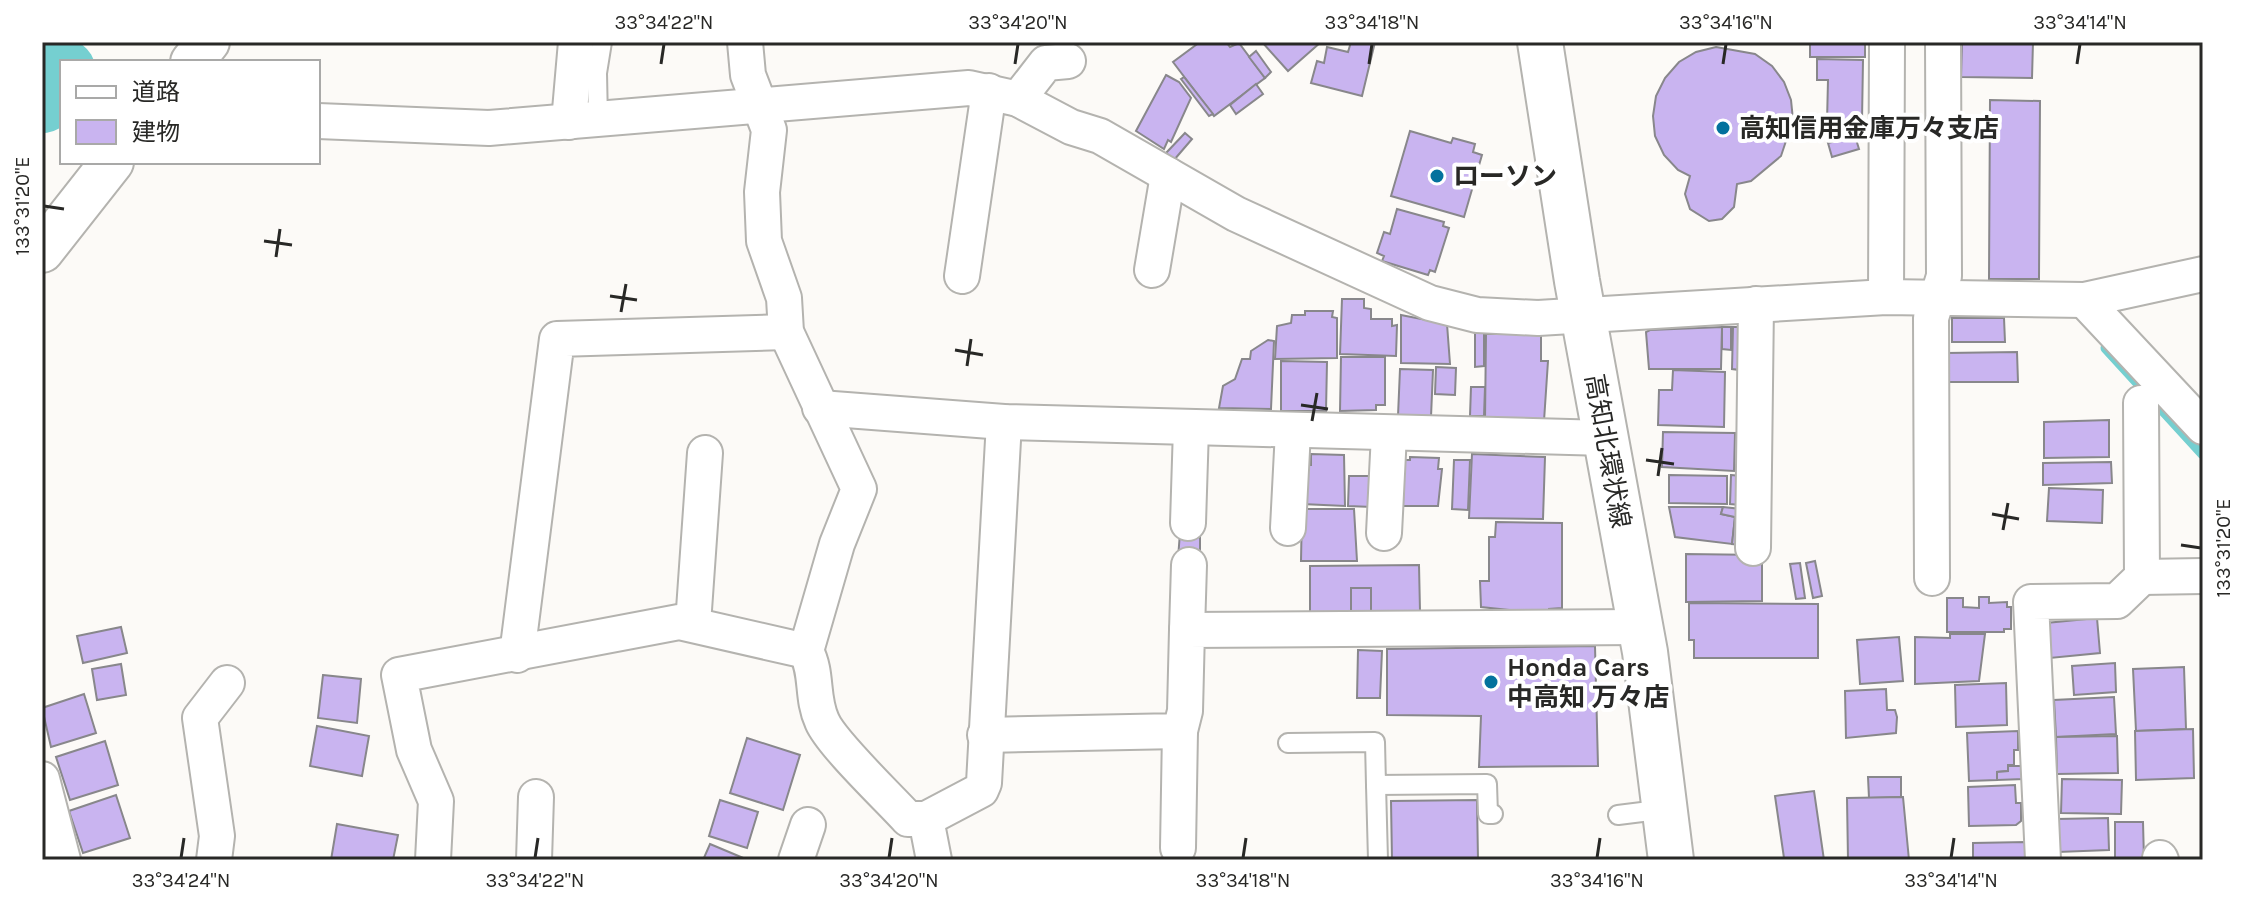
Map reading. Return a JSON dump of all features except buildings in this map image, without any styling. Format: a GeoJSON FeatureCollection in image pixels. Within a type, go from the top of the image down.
{"type":"FeatureCollection","features":[{"type":"Feature","properties":{"kind":"main road","name":"高知北環状線"},"geometry":{"type":"LineString","coordinates":[[1540,42],[1584,317],[1640,627],[1671,860]]}},
{"type":"Feature","properties":{"kind":"street"},"geometry":{"type":"LineString","coordinates":[[194,60],[208,42]]}},
{"type":"Feature","properties":{"kind":"street"},"geometry":{"type":"LineString","coordinates":[[576,42],[584,122]]}},
{"type":"Feature","properties":{"kind":"street"},"geometry":{"type":"LineString","coordinates":[[745,42],[748,75],[756,103],[769,130],[762,192],[764,241],[784,298],[786,332],[859,489],[837,544],[806,651],[816,669],[813,697],[823,725],[908,819],[926,819],[981,790],[1004,422]]}},
{"type":"Feature","properties":{"kind":"street"},"geometry":{"type":"LineString","coordinates":[[1886,297],[1887,42]]}},
{"type":"Feature","properties":{"kind":"street"},"geometry":{"type":"LineString","coordinates":[[1932,578],[1931,318],[1944,276],[1943,42]]}},
{"type":"Feature","properties":{"kind":"street"},"geometry":{"type":"LineString","coordinates":[[962,276],[1004,95],[1046,63],[1068,61]]}},
{"type":"Feature","properties":{"kind":"street"},"geometry":{"type":"LineString","coordinates":[[320,121],[489,128],[584,122],[756,103],[969,88],[1004,95],[1071,127],[1100,136],[1236,214],[1430,303],[1456,312],[1492,317],[1584,317],[1886,297],[2084,300],[2203,274]]}},
{"type":"Feature","properties":{"kind":"street"},"geometry":{"type":"LineString","coordinates":[[42,251],[110,164]]}},
{"type":"Feature","properties":{"kind":"street"},"geometry":{"type":"LineString","coordinates":[[1152,270],[1168,175]]}},
{"type":"Feature","properties":{"kind":"street"},"geometry":{"type":"LineString","coordinates":[[2084,300],[2203,427]]}},
{"type":"Feature","properties":{"kind":"street"},"geometry":{"type":"LineString","coordinates":[[1753,548],[1756,304]]}},
{"type":"Feature","properties":{"kind":"street"},"geometry":{"type":"LineString","coordinates":[[517,655],[557,339],[786,332]]}},
{"type":"Feature","properties":{"kind":"street"},"geometry":{"type":"LineString","coordinates":[[2141,403],[2142,577]]}},
{"type":"Feature","properties":{"kind":"street"},"geometry":{"type":"LineString","coordinates":[[820,408],[1004,422],[1606,438]]}},
{"type":"Feature","properties":{"kind":"street"},"geometry":{"type":"LineString","coordinates":[[1188,523],[1191,428]]}},
{"type":"Feature","properties":{"kind":"street"},"geometry":{"type":"LineString","coordinates":[[1288,528],[1293,431]]}},
{"type":"Feature","properties":{"kind":"street"},"geometry":{"type":"LineString","coordinates":[[1384,533],[1389,434]]}},
{"type":"Feature","properties":{"kind":"street"},"geometry":{"type":"LineString","coordinates":[[693,624],[705,453]]}},
{"type":"Feature","properties":{"kind":"street"},"geometry":{"type":"LineString","coordinates":[[1178,848],[1180,731],[1185,711],[1189,565]]}},
{"type":"Feature","properties":{"kind":"street"},"geometry":{"type":"LineString","coordinates":[[2043,860],[2031,602],[2117,601],[2142,577],[2203,576]]}},
{"type":"Feature","properties":{"kind":"street"},"geometry":{"type":"LineString","coordinates":[[433,860],[436,801],[414,750],[399,675],[679,622],[806,651]]}},
{"type":"Feature","properties":{"kind":"street"},"geometry":{"type":"LineString","coordinates":[[1187,630],[1640,627]]}},
{"type":"Feature","properties":{"kind":"street"},"geometry":{"type":"LineString","coordinates":[[214,860],[217,836],[200,718],[227,683]]}},
{"type":"Feature","properties":{"kind":"street"},"geometry":{"type":"LineString","coordinates":[[985,735],[1180,731]]}},
{"type":"Feature","properties":{"kind":"street"},"geometry":{"type":"LineString","coordinates":[[42,779],[63,860]]}},
{"type":"Feature","properties":{"kind":"street"},"geometry":{"type":"LineString","coordinates":[[534,860],[536,797]]}},
{"type":"Feature","properties":{"kind":"street"},"geometry":{"type":"LineString","coordinates":[[926,819],[934,860]]}},
{"type":"Feature","properties":{"kind":"street"},"geometry":{"type":"LineString","coordinates":[[796,860],[808,825]]}},
{"type":"Feature","properties":{"kind":"lane"},"geometry":{"type":"LineString","coordinates":[[584,122],[602,42]]}},
{"type":"Feature","properties":{"kind":"lane"},"geometry":{"type":"LineString","coordinates":[[1288,743],[1375,742],[1378,860]]}},
{"type":"Feature","properties":{"kind":"lane"},"geometry":{"type":"LineString","coordinates":[[1376,785],[1487,784],[1488,814],[1493,814]]}},
{"type":"Feature","properties":{"kind":"lane"},"geometry":{"type":"LineString","coordinates":[[1618,815],[1666,809]]}},
{"type":"Feature","properties":{"kind":"waterway"},"geometry":{"type":"LineString","coordinates":[[42,99],[60,75]]}},
{"type":"Feature","properties":{"kind":"waterway"},"geometry":{"type":"LineString","coordinates":[[2106,348],[2203,454]]}},
{"type":"Feature","properties":{"kind":"place","name":"高知信用金庫万々支店"},"geometry":{"type":"Point","coordinates":[1723,128]}},
{"type":"Feature","properties":{"kind":"place","name":"ローソン"},"geometry":{"type":"Point","coordinates":[1437,176]}},
{"type":"Feature","properties":{"kind":"place","name":"Honda Cars 中高知 万々店"},"geometry":{"type":"Point","coordinates":[1491,682]}}]}
